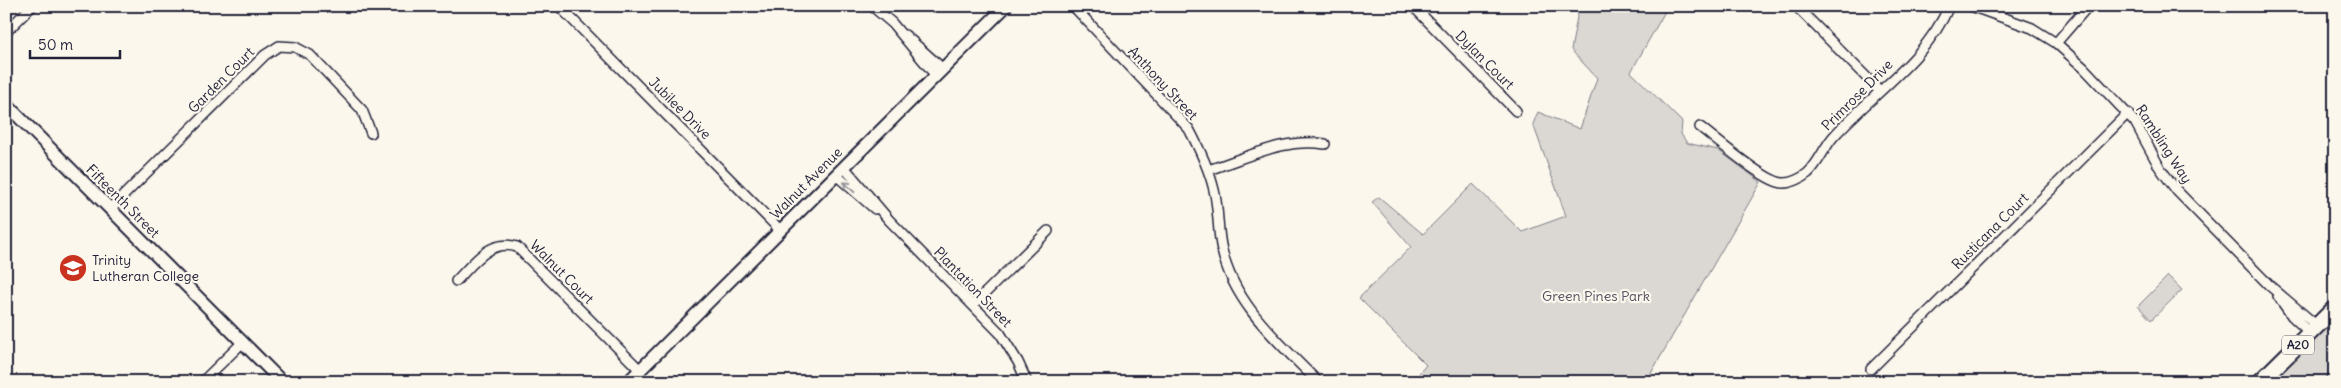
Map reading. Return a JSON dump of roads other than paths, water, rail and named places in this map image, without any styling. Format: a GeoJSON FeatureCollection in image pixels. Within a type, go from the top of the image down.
{"type":"FeatureCollection","features":[{"type":"Feature","properties":{"kind":"highway","name":"A20"},"geometry":{"type":"LineString","coordinates":[[2260,382],[2335,308]]}},
{"type":"Feature","properties":{"kind":"street"},"geometry":{"type":"LineString","coordinates":[[6,32],[32,6]]}},
{"type":"Feature","properties":{"kind":"street","name":"Jubilee Drive"},"geometry":{"type":"LineString","coordinates":[[559,6],[780,230]]}},
{"type":"Feature","properties":{"kind":"street"},"geometry":{"type":"LineString","coordinates":[[872,6],[926,51],[939,73]]}},
{"type":"Feature","properties":{"kind":"street","name":"Walnut Avenue"},"geometry":{"type":"LineString","coordinates":[[628,382],[1006,6]]}},
{"type":"Feature","properties":{"kind":"street","name":"Anthony Street"},"geometry":{"type":"LineString","coordinates":[[1067,6],[1082,18],[1178,116],[1194,138],[1208,170],[1214,191],[1222,251],[1236,287],[1262,324],[1318,382]]}},
{"type":"Feature","properties":{"kind":"street","name":"Anthony Street"},"geometry":{"type":"LineString","coordinates":[[1073,6],[1082,18]]}},
{"type":"Feature","properties":{"kind":"street","name":"Dylan Court"},"geometry":{"type":"LineString","coordinates":[[1413,6],[1516,111]]}},
{"type":"Feature","properties":{"kind":"street"},"geometry":{"type":"LineString","coordinates":[[1796,6],[1880,91]]}},
{"type":"Feature","properties":{"kind":"street","name":"Primrose Drive"},"geometry":{"type":"LineString","coordinates":[[1700,127],[1770,180],[1786,183],[1808,173],[1833,137],[1925,46],[1941,24],[1949,6]]}},
{"type":"Feature","properties":{"kind":"street","name":"Rambling Way"},"geometry":{"type":"LineString","coordinates":[[1971,6],[2032,28],[2056,43],[2084,68],[2128,113],[2140,130],[2160,168],[2176,191],[2270,286],[2292,316],[2314,329]]}},
{"type":"Feature","properties":{"kind":"street"},"geometry":{"type":"LineString","coordinates":[[2056,43],[2088,6]]}},
{"type":"Feature","properties":{"kind":"street","name":"Garden Court"},"geometry":{"type":"LineString","coordinates":[[110,209],[264,55],[279,46],[295,47],[310,55],[362,110],[371,133]]}},
{"type":"Feature","properties":{"kind":"street","name":"Fifteenth Street"},"geometry":{"type":"LineString","coordinates":[[6,104],[282,382]]}},
{"type":"Feature","properties":{"kind":"street","name":"Rusticana Court"},"geometry":{"type":"LineString","coordinates":[[1871,369],[2128,113]]}},
{"type":"Feature","properties":{"kind":"street"},"geometry":{"type":"LineString","coordinates":[[1208,170],[1286,144],[1312,142],[1325,144]]}},
{"type":"Feature","properties":{"kind":"street","name":"Plantation Street"},"geometry":{"type":"LineString","coordinates":[[840,171],[974,306],[1010,348],[1027,382]]}},
{"type":"Feature","properties":{"kind":"street"},"geometry":{"type":"LineString","coordinates":[[974,306],[1048,231]]}},
{"type":"Feature","properties":{"kind":"street","name":"Walnut Court"},"geometry":{"type":"LineString","coordinates":[[456,281],[490,248],[503,244],[517,247],[640,370]]}},
{"type":"Feature","properties":{"kind":"street"},"geometry":{"type":"LineString","coordinates":[[202,382],[243,342]]}},
{"type":"Feature","properties":{"kind":"place","name":"Trinity Lutheran College"},"geometry":{"type":"Point","coordinates":[73,268]}},
{"type":"Feature","properties":{"kind":"park label","name":"Green Pines Park"},"geometry":{"type":"Point","coordinates":[1596,296]}}]}
